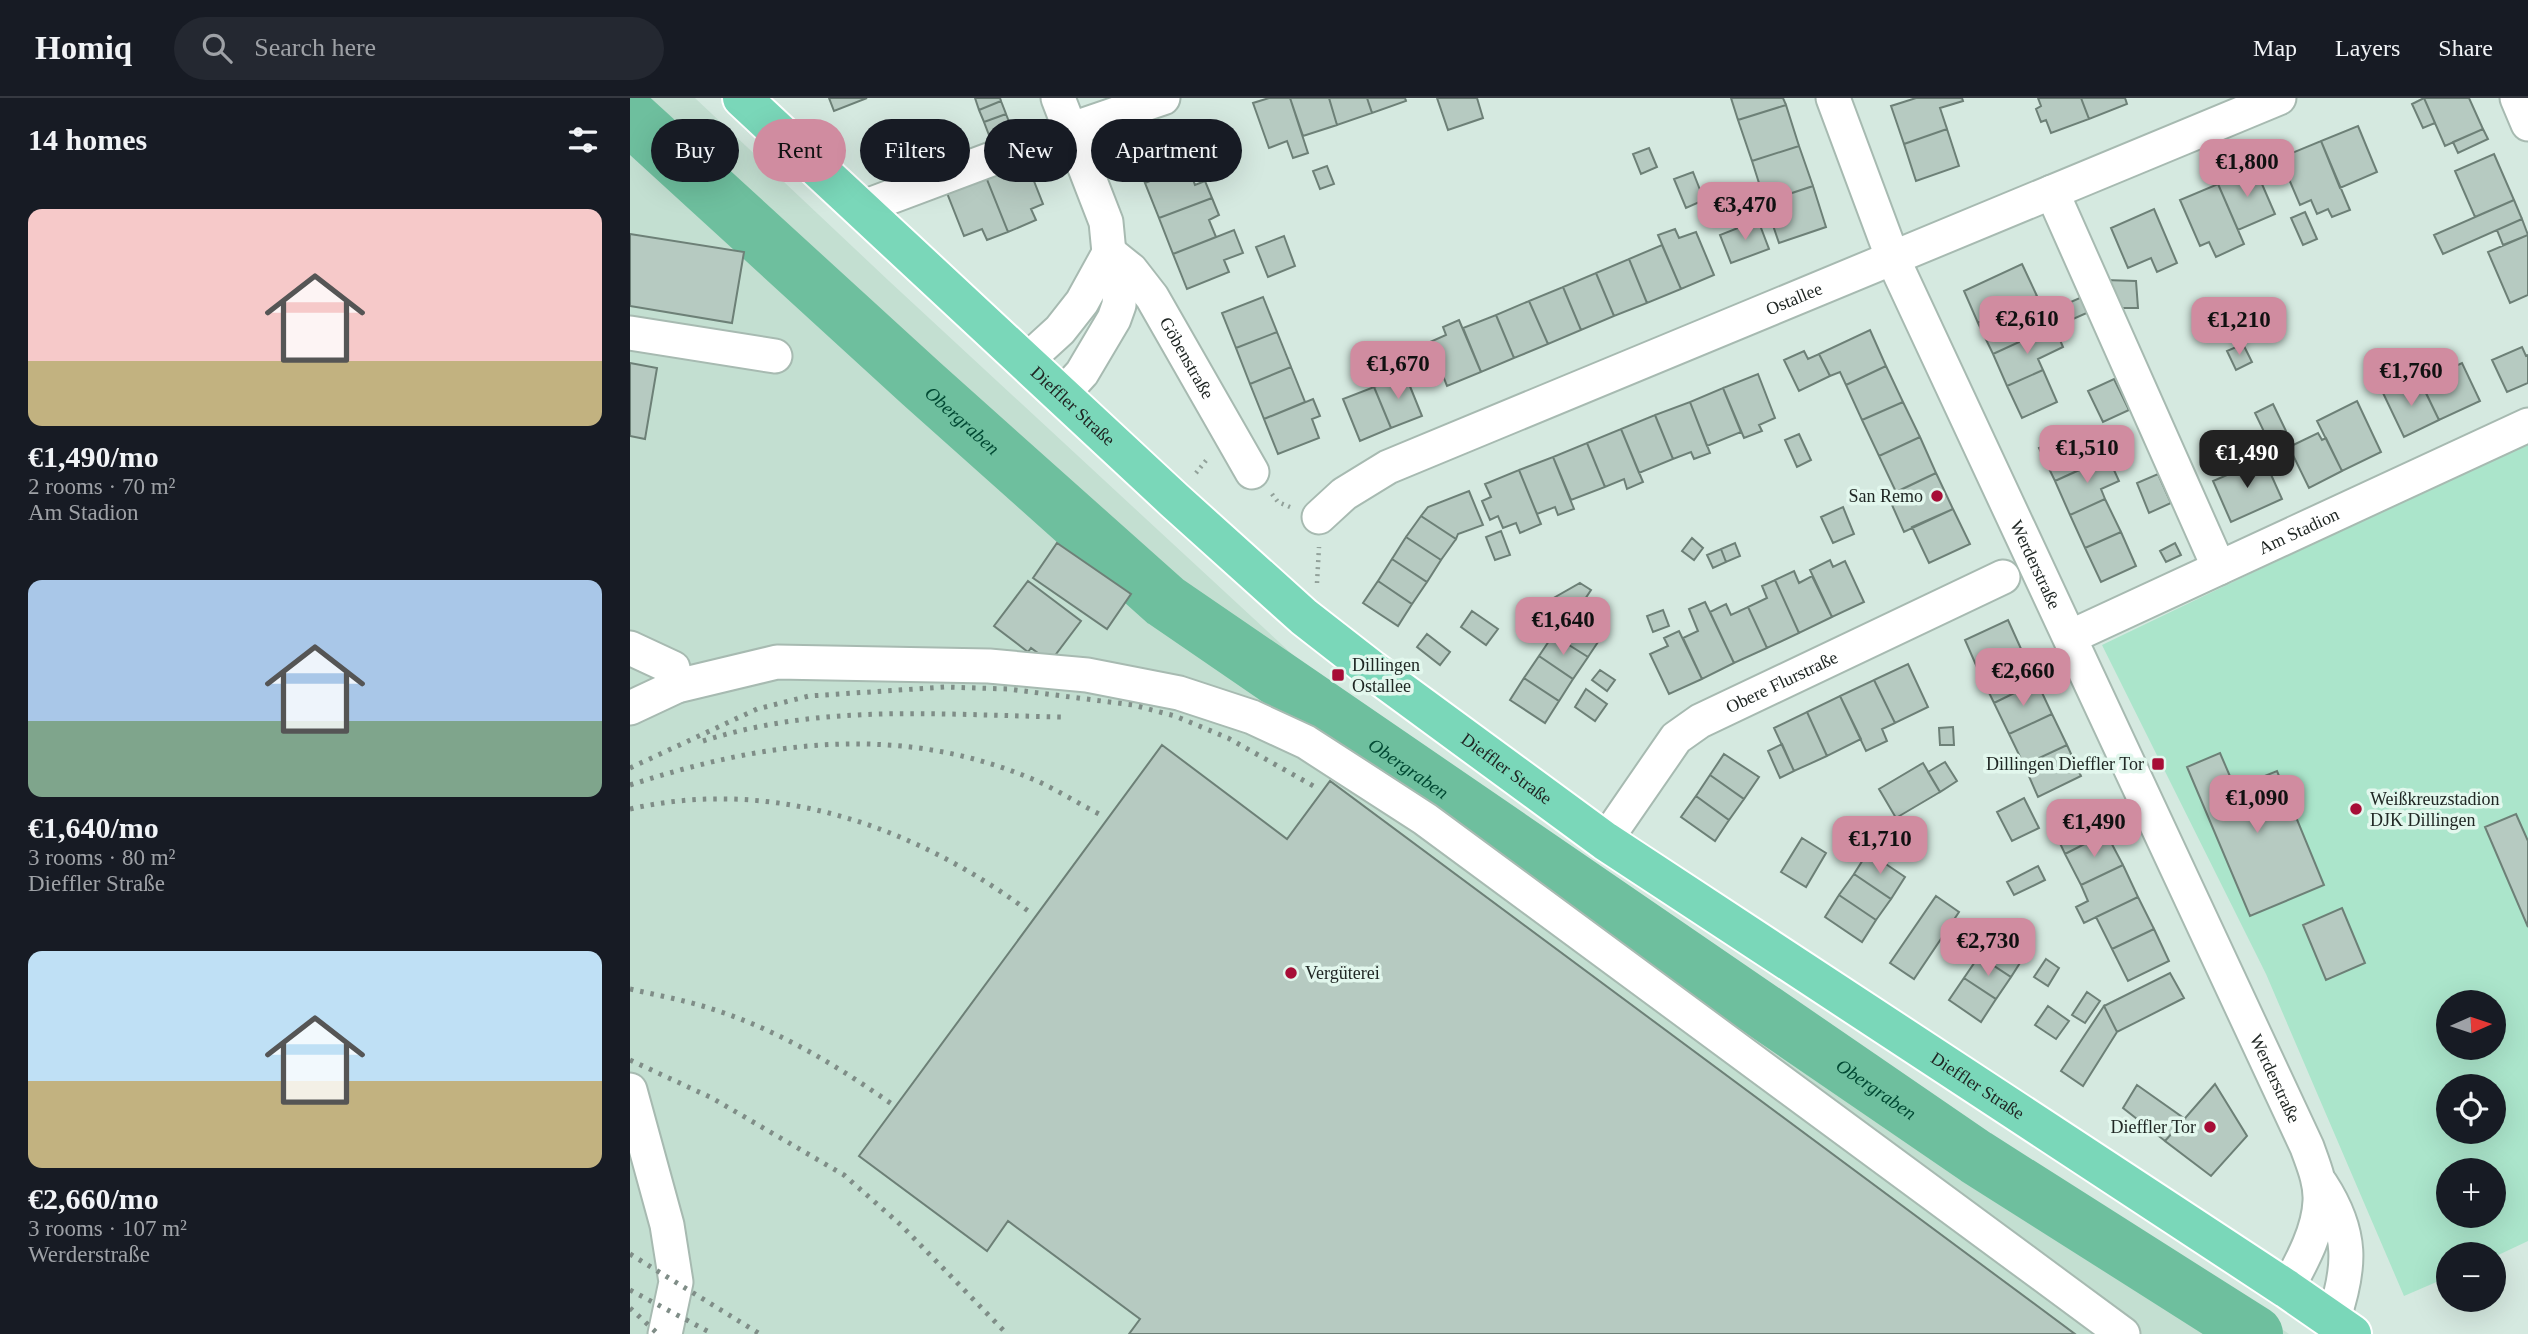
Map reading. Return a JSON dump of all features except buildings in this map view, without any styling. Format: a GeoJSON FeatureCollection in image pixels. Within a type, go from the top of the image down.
{"type":"FeatureCollection","features":[{"type":"Feature","properties":{"kind":"main road","name":"Dieffler Straße"},"geometry":{"type":"LineString","coordinates":[[742,98],[1174,500],[1304,617],[1405,695],[1605,841],[2342,1327]]}},
{"type":"Feature","properties":{"kind":"street"},"geometry":{"type":"LineString","coordinates":[[1058,98],[1065,119]]}},
{"type":"Feature","properties":{"kind":"street"},"geometry":{"type":"LineString","coordinates":[[1077,127],[1163,98]]}},
{"type":"Feature","properties":{"kind":"street","name":"Werderstraße"},"geometry":{"type":"LineString","coordinates":[[1833,98],[1893,259],[2307,1147],[2318,1179],[2334,1204],[2344,1238],[2347,1269],[2342,1327]]}},
{"type":"Feature","properties":{"kind":"street","name":"Ostallee"},"geometry":{"type":"LineString","coordinates":[[1319,517],[1344,494],[1388,467],[2279,98]]}},
{"type":"Feature","properties":{"kind":"street"},"geometry":{"type":"LineString","coordinates":[[2516,98],[2528,124]]}},
{"type":"Feature","properties":{"kind":"street"},"geometry":{"type":"LineString","coordinates":[[1062,395],[1082,373],[1101,344],[1119,305],[1120,286],[1109,253],[1106,222],[1077,150]]}},
{"type":"Feature","properties":{"kind":"street"},"geometry":{"type":"LineString","coordinates":[[861,208],[984,162]]}},
{"type":"Feature","properties":{"kind":"street"},"geometry":{"type":"LineString","coordinates":[[2052,192],[2219,568]]}},
{"type":"Feature","properties":{"kind":"street"},"geometry":{"type":"LineString","coordinates":[[1026,362],[1060,330],[1082,302],[1109,253]]}},
{"type":"Feature","properties":{"kind":"street","name":"Göbenstraße"},"geometry":{"type":"LineString","coordinates":[[1109,253],[1131,270],[1152,297],[1252,472]]}},
{"type":"Feature","properties":{"kind":"street"},"geometry":{"type":"LineString","coordinates":[[630,333],[775,356]]}},
{"type":"Feature","properties":{"kind":"street","name":"Am Stadion"},"geometry":{"type":"LineString","coordinates":[[2070,637],[2528,425]]}},
{"type":"Feature","properties":{"kind":"street","name":"Obere Flurstraße"},"geometry":{"type":"LineString","coordinates":[[1605,841],[1676,738],[1700,720],[2003,577]]}},
{"type":"Feature","properties":{"kind":"street"},"geometry":{"type":"LineString","coordinates":[[630,648],[673,668],[677,686]]}},
{"type":"Feature","properties":{"kind":"street"},"geometry":{"type":"LineString","coordinates":[[630,708],[677,686],[777,662],[989,666],[1087,675],[1179,693],[1262,722],[1306,742],[1425,819],[2123,1334]]}},
{"type":"Feature","properties":{"kind":"street"},"geometry":{"type":"LineString","coordinates":[[630,1090],[667,1225],[676,1282],[670,1332]]}},
{"type":"Feature","properties":{"kind":"street","name":"Werderstraße"},"geometry":{"type":"LineString","coordinates":[[2287,1289],[2300,1265],[2316,1223],[2320,1201],[2318,1179]]}},
{"type":"Feature","properties":{"kind":"path"},"geometry":{"type":"LineString","coordinates":[[1174,500],[1229,433]]}},
{"type":"Feature","properties":{"kind":"path"},"geometry":{"type":"LineString","coordinates":[[1252,472],[1278,502],[1319,517],[1319,578],[1304,617]]}},
{"type":"Feature","properties":{"kind":"shaded area"},"geometry":{"type":"Polygon","coordinates":[[[630,98],[695,98],[717,119],[651,119],[651,182],[739,182],[739,140],[753,153],[753,182],[784,182],[1307,668],[1624,889],[2289,1334],[630,1334],[630,98]]]}},
{"type":"Feature","properties":{"kind":"green space","name":"Weißkreuzstadion DJK Dillingen"},"geometry":{"type":"Polygon","coordinates":[[[2528,440],[2528,1241],[2506,1251],[2506,1242],[2436,1242],[2436,1282],[2404,1296],[2266,974],[2102,645],[2528,440]]]}},
{"type":"Feature","properties":{"kind":"waterway","name":"Obergraben"},"geometry":{"type":"LineString","coordinates":[[630,117],[922,384],[1165,601],[1976,1157],[2255,1334]]}},
{"type":"Feature","properties":{"kind":"railway"},"geometry":{"type":"LineString","coordinates":[[630,768],[757,709],[809,696],[945,687],[1008,689],[1133,705],[1175,716],[1228,738],[1317,788]]}},
{"type":"Feature","properties":{"kind":"railway"},"geometry":{"type":"LineString","coordinates":[[703,741],[748,729],[837,716],[927,714],[1064,717]]}},
{"type":"Feature","properties":{"kind":"railway"},"geometry":{"type":"LineString","coordinates":[[630,785],[681,770],[783,749],[834,744],[884,745],[935,751],[986,762],[1037,781],[1103,816]]}},
{"type":"Feature","properties":{"kind":"railway"},"geometry":{"type":"LineString","coordinates":[[630,809],[684,800],[737,799],[790,805],[841,816],[892,834],[940,856],[987,882],[1031,913]]}},
{"type":"Feature","properties":{"kind":"railway"},"geometry":{"type":"LineString","coordinates":[[630,989],[699,1005],[759,1027],[829,1063],[896,1107]]}},
{"type":"Feature","properties":{"kind":"railway"},"geometry":{"type":"LineString","coordinates":[[630,1060],[712,1098],[844,1175],[902,1226],[1007,1334]]}},
{"type":"Feature","properties":{"kind":"railway"},"geometry":{"type":"LineString","coordinates":[[630,1254],[760,1334]]}},
{"type":"Feature","properties":{"kind":"railway"},"geometry":{"type":"LineString","coordinates":[[630,1290],[713,1334]]}},
{"type":"Feature","properties":{"kind":"railway"},"geometry":{"type":"LineString","coordinates":[[630,1308],[658,1334]]}},
{"type":"Feature","properties":{"kind":"place","name":"San Remo"},"geometry":{"type":"Point","coordinates":[1937,496]}},
{"type":"Feature","properties":{"kind":"place","name":"Dillingen Ostallee"},"geometry":{"type":"Point","coordinates":[1338,675]}},
{"type":"Feature","properties":{"kind":"place","name":"Dillingen Dieffler Tor"},"geometry":{"type":"Point","coordinates":[2158,764]}},
{"type":"Feature","properties":{"kind":"place","name":"Weißkreuzstadion DJK Dillingen"},"geometry":{"type":"Point","coordinates":[2356,809]}},
{"type":"Feature","properties":{"kind":"place","name":"Vergüterei"},"geometry":{"type":"Point","coordinates":[1291,973]}},
{"type":"Feature","properties":{"kind":"place","name":"Dieffler Tor"},"geometry":{"type":"Point","coordinates":[2210,1127]}}]}
